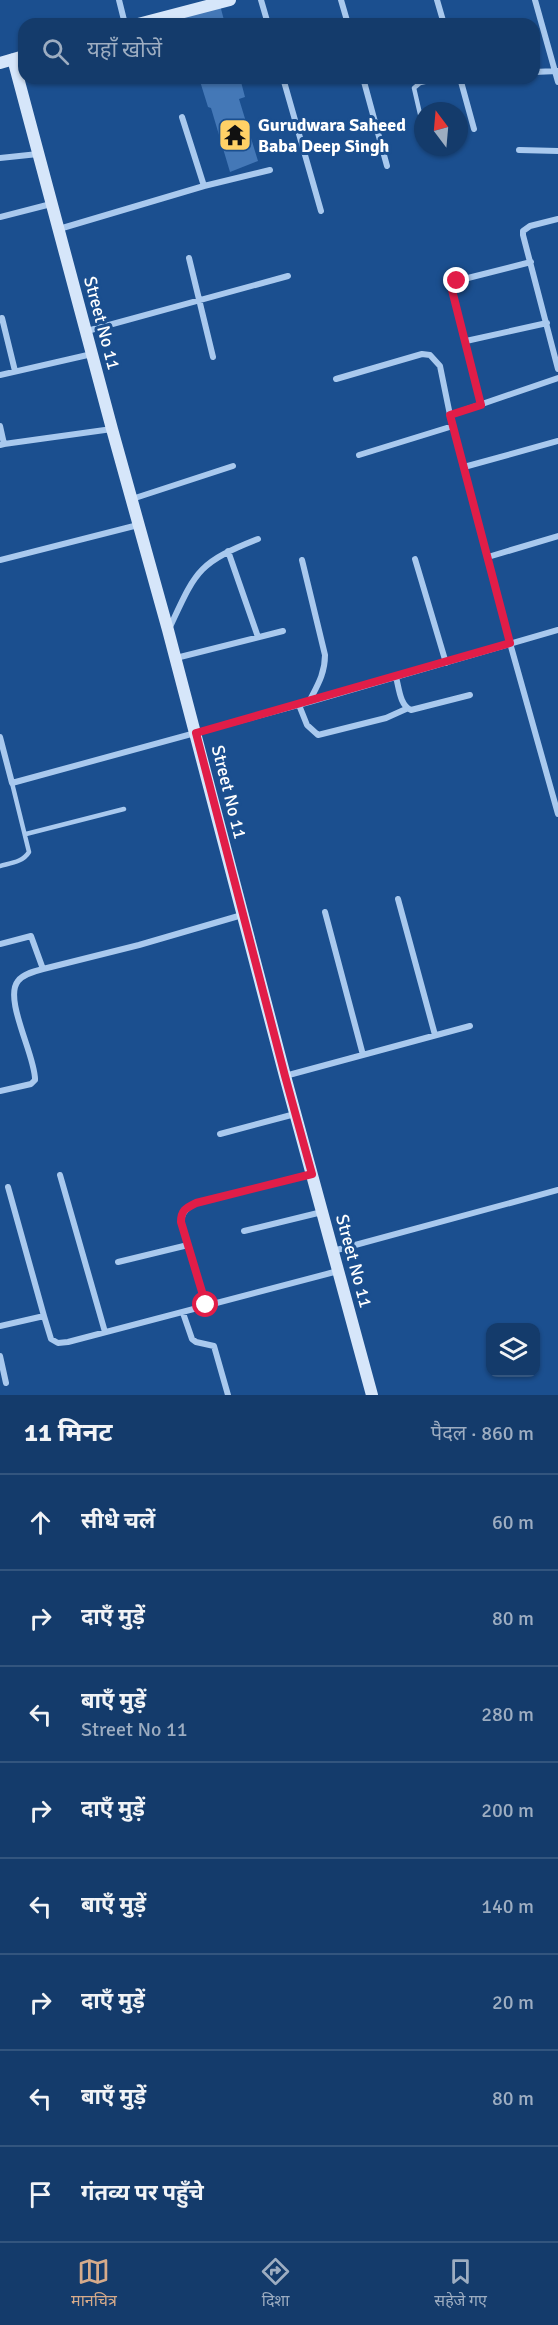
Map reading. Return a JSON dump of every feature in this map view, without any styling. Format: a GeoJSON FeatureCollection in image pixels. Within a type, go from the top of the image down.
{"type":"FeatureCollection","features":[{"type":"Feature","properties":{"kind":"street"},"geometry":{"type":"LineString","coordinates":[[119,0],[124,18]]}},
{"type":"Feature","properties":{"kind":"street"},"geometry":{"type":"LineString","coordinates":[[161,18],[230,0]]}},
{"type":"Feature","properties":{"kind":"street"},"geometry":{"type":"LineString","coordinates":[[261,0],[266,18]]}},
{"type":"Feature","properties":{"kind":"street"},"geometry":{"type":"LineString","coordinates":[[341,0],[346,18]]}},
{"type":"Feature","properties":{"kind":"street"},"geometry":{"type":"LineString","coordinates":[[437,0],[442,18]]}},
{"type":"Feature","properties":{"kind":"street"},"geometry":{"type":"LineString","coordinates":[[535,0],[558,82]]}},
{"type":"Feature","properties":{"kind":"street"},"geometry":{"type":"LineString","coordinates":[[0,63],[18,58]]}},
{"type":"Feature","properties":{"kind":"street"},"geometry":{"type":"LineString","coordinates":[[540,72],[556,71]]}},
{"type":"Feature","properties":{"kind":"street","name":"Street No 11"},"geometry":{"type":"LineString","coordinates":[[24,84],[51,204],[176,658],[242,915],[372,1395]]}},
{"type":"Feature","properties":{"kind":"street"},"geometry":{"type":"LineString","coordinates":[[285,84],[321,211]]}},
{"type":"Feature","properties":{"kind":"street"},"geometry":{"type":"LineString","coordinates":[[365,84],[387,166]]}},
{"type":"Feature","properties":{"kind":"street"},"geometry":{"type":"LineString","coordinates":[[461,84],[474,129]]}},
{"type":"Feature","properties":{"kind":"street"},"geometry":{"type":"LineString","coordinates":[[182,117],[204,186]]}},
{"type":"Feature","properties":{"kind":"street"},"geometry":{"type":"LineString","coordinates":[[519,150],[558,151]]}},
{"type":"Feature","properties":{"kind":"street"},"geometry":{"type":"LineString","coordinates":[[0,158],[38,154]]}},
{"type":"Feature","properties":{"kind":"street"},"geometry":{"type":"LineString","coordinates":[[58,229],[204,186],[270,170]]}},
{"type":"Feature","properties":{"kind":"street"},"geometry":{"type":"LineString","coordinates":[[0,217],[51,204]]}},
{"type":"Feature","properties":{"kind":"street"},"geometry":{"type":"LineString","coordinates":[[558,219],[530,226],[524,231],[558,369]]}},
{"type":"Feature","properties":{"kind":"street"},"geometry":{"type":"LineString","coordinates":[[189,258],[213,357]]}},
{"type":"Feature","properties":{"kind":"street"},"geometry":{"type":"LineString","coordinates":[[481,405],[452,290],[453,285],[460,280],[531,262]]}},
{"type":"Feature","properties":{"kind":"street"},"geometry":{"type":"LineString","coordinates":[[87,331],[199,298],[288,276]]}},
{"type":"Feature","properties":{"kind":"street"},"geometry":{"type":"LineString","coordinates":[[2,318],[15,371]]}},
{"type":"Feature","properties":{"kind":"street"},"geometry":{"type":"LineString","coordinates":[[466,341],[547,323]]}},
{"type":"Feature","properties":{"kind":"street"},"geometry":{"type":"LineString","coordinates":[[0,375],[92,354]]}},
{"type":"Feature","properties":{"kind":"street"},"geometry":{"type":"LineString","coordinates":[[336,379],[422,354],[430,355],[440,366],[450,415],[510,643],[558,814]]}},
{"type":"Feature","properties":{"kind":"street"},"geometry":{"type":"LineString","coordinates":[[450,415],[558,378]]}},
{"type":"Feature","properties":{"kind":"street"},"geometry":{"type":"LineString","coordinates":[[0,426],[2,445],[112,429]]}},
{"type":"Feature","properties":{"kind":"street"},"geometry":{"type":"LineString","coordinates":[[359,454],[453,426]]}},
{"type":"Feature","properties":{"kind":"street"},"geometry":{"type":"LineString","coordinates":[[464,467],[558,441]]}},
{"type":"Feature","properties":{"kind":"street"},"geometry":{"type":"LineString","coordinates":[[132,499],[233,466]]}},
{"type":"Feature","properties":{"kind":"street"},"geometry":{"type":"LineString","coordinates":[[0,560],[138,525]]}},
{"type":"Feature","properties":{"kind":"street"},"geometry":{"type":"LineString","coordinates":[[488,557],[558,536]]}},
{"type":"Feature","properties":{"kind":"street"},"geometry":{"type":"LineString","coordinates":[[168,630],[190,584],[199,571],[228,551],[258,539]]}},
{"type":"Feature","properties":{"kind":"street"},"geometry":{"type":"LineString","coordinates":[[228,551],[258,637]]}},
{"type":"Feature","properties":{"kind":"street"},"geometry":{"type":"LineString","coordinates":[[415,559],[446,663]]}},
{"type":"Feature","properties":{"kind":"street"},"geometry":{"type":"LineString","coordinates":[[302,560],[325,655],[325,668],[309,702]]}},
{"type":"Feature","properties":{"kind":"street"},"geometry":{"type":"LineString","coordinates":[[0,737],[12,783],[309,702],[558,630]]}},
{"type":"Feature","properties":{"kind":"street"},"geometry":{"type":"LineString","coordinates":[[176,658],[283,631]]}},
{"type":"Feature","properties":{"kind":"street"},"geometry":{"type":"LineString","coordinates":[[396,677],[406,709]]}},
{"type":"Feature","properties":{"kind":"street"},"geometry":{"type":"LineString","coordinates":[[298,705],[307,725],[318,735],[386,718],[406,709],[417,710],[470,695]]}},
{"type":"Feature","properties":{"kind":"street"},"geometry":{"type":"LineString","coordinates":[[398,900],[435,1035]]}},
{"type":"Feature","properties":{"kind":"street"},"geometry":{"type":"LineString","coordinates":[[326,912],[363,1055]]}},
{"type":"Feature","properties":{"kind":"street"},"geometry":{"type":"LineString","coordinates":[[0,1091],[31,1084],[35,1080],[15,1003],[14,989],[18,980],[43,969],[139,945],[242,915]]}},
{"type":"Feature","properties":{"kind":"street"},"geometry":{"type":"LineString","coordinates":[[0,944],[31,936],[43,969]]}},
{"type":"Feature","properties":{"kind":"street"},"geometry":{"type":"LineString","coordinates":[[285,1076],[470,1026]]}},
{"type":"Feature","properties":{"kind":"street"},"geometry":{"type":"LineString","coordinates":[[220,1134],[295,1114]]}},
{"type":"Feature","properties":{"kind":"street"},"geometry":{"type":"LineString","coordinates":[[206,1305],[181,1222],[181,1214],[186,1208],[196,1203],[312,1174]]}},
{"type":"Feature","properties":{"kind":"street"},"geometry":{"type":"LineString","coordinates":[[60,1175],[105,1332]]}},
{"type":"Feature","properties":{"kind":"street"},"geometry":{"type":"LineString","coordinates":[[9,1186],[51,1340],[58,1343],[338,1271]]}},
{"type":"Feature","properties":{"kind":"street"},"geometry":{"type":"LineString","coordinates":[[332,1251],[558,1190]]}},
{"type":"Feature","properties":{"kind":"street"},"geometry":{"type":"LineString","coordinates":[[244,1231],[322,1212]]}},
{"type":"Feature","properties":{"kind":"street"},"geometry":{"type":"LineString","coordinates":[[118,1262],[188,1245]]}},
{"type":"Feature","properties":{"kind":"street"},"geometry":{"type":"LineString","coordinates":[[183,1312],[192,1339],[214,1346],[228,1395]]}},
{"type":"Feature","properties":{"kind":"street"},"geometry":{"type":"LineString","coordinates":[[0,1326],[44,1316]]}},
{"type":"Feature","properties":{"kind":"street"},"geometry":{"type":"LineString","coordinates":[[0,1356],[6,1383]]}},
{"type":"Feature","properties":{"kind":"lane"},"geometry":{"type":"LineString","coordinates":[[417,102],[414,88],[419,84]]}},
{"type":"Feature","properties":{"kind":"lane"},"geometry":{"type":"LineString","coordinates":[[0,866],[26,857],[29,852],[12,783]]}},
{"type":"Feature","properties":{"kind":"lane"},"geometry":{"type":"LineString","coordinates":[[26,834],[124,809]]}},
{"type":"Feature","properties":{"kind":"building"},"geometry":{"type":"Polygon","coordinates":[[[220,5],[223,18],[182,18],[181,15],[220,5]]]}},
{"type":"Feature","properties":{"kind":"building","name":"Gurudwara Saheed Baba Deep Singh"},"geometry":{"type":"Polygon","coordinates":[[[201,84],[242,84],[245,97],[239,99],[258,161],[230,172],[211,108],[208,107],[201,84]]]}},
{"type":"Feature","properties":{"kind":"place","name":"Gurudwara Saheed Baba Deep Singh"},"geometry":{"type":"Point","coordinates":[235,135]}},
{"type":"Feature","properties":{"kind":"route"},"geometry":{"type":"LineString","coordinates":[[206,1305],[181,1222],[181,1214],[186,1208],[196,1203],[312,1174],[242,915],[196,733],[510,643],[450,415],[481,405],[452,290],[457,281]]}}]}
